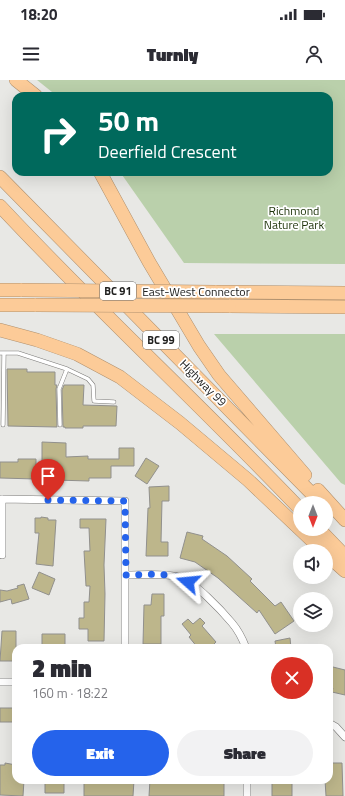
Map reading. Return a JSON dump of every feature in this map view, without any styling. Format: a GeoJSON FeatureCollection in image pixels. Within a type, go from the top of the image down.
{"type":"FeatureCollection","features":[{"type":"Feature","properties":{"kind":"highway"},"geometry":{"type":"LineString","coordinates":[[16,80],[31,92]]}},
{"type":"Feature","properties":{"kind":"highway"},"geometry":{"type":"LineString","coordinates":[[102,176],[182,319],[219,375],[345,520]]}},
{"type":"Feature","properties":{"kind":"highway","name":"Highway 99"},"geometry":{"type":"LineString","coordinates":[[0,177],[314,496]]}},
{"type":"Feature","properties":{"kind":"highway","name":"Highway 99"},"geometry":{"type":"LineString","coordinates":[[0,206],[50,260],[265,472],[293,502]]}},
{"type":"Feature","properties":{"kind":"highway"},"geometry":{"type":"LineString","coordinates":[[0,214],[50,260]]}},
{"type":"Feature","properties":{"kind":"highway","name":"East-West Connector"},"geometry":{"type":"LineString","coordinates":[[0,290],[345,293]]}},
{"type":"Feature","properties":{"kind":"highway","name":"East-West Connector"},"geometry":{"type":"LineString","coordinates":[[0,305],[345,307]]}},
{"type":"Feature","properties":{"kind":"highway"},"geometry":{"type":"LineString","coordinates":[[0,330],[37,340],[77,354],[120,377],[180,423],[248,480],[316,544]]}},
{"type":"Feature","properties":{"kind":"highway"},"geometry":{"type":"LineString","coordinates":[[333,515],[345,528]]}},
{"type":"Feature","properties":{"kind":"highway"},"geometry":{"type":"LineString","coordinates":[[326,536],[345,556]]}},
{"type":"Feature","properties":{"kind":"highway"},"geometry":{"type":"LineString","coordinates":[[333,561],[345,572]]}},
{"type":"Feature","properties":{"kind":"street"},"geometry":{"type":"LineString","coordinates":[[2,555],[1,499],[125,501],[125,644]]}},
{"type":"Feature","properties":{"kind":"street"},"geometry":{"type":"LineString","coordinates":[[126,575],[160,575],[180,577],[196,587],[233,624],[245,644]]}},
{"type":"Feature","properties":{"kind":"street"},"geometry":{"type":"LineString","coordinates":[[0,682],[12,682]]}},
{"type":"Feature","properties":{"kind":"street"},"geometry":{"type":"LineString","coordinates":[[333,725],[345,737]]}},
{"type":"Feature","properties":{"kind":"street"},"geometry":{"type":"LineString","coordinates":[[247,784],[247,796]]}},
{"type":"Feature","properties":{"kind":"lane"},"geometry":{"type":"LineString","coordinates":[[3,425],[2,353],[18,353],[67,369],[88,379],[92,385],[94,401],[114,402]]}},
{"type":"Feature","properties":{"kind":"lane"},"geometry":{"type":"LineString","coordinates":[[60,425],[59,389],[67,369]]}},
{"type":"Feature","properties":{"kind":"green space","name":"Richmond Nature Park"},"geometry":{"type":"Polygon","coordinates":[[[37,80],[345,80],[345,264],[184,263],[123,176],[333,176],[333,92],[52,92],[37,80]]]}},
{"type":"Feature","properties":{"kind":"green space"},"geometry":{"type":"Polygon","coordinates":[[[214,334],[345,334],[345,485],[341,483],[214,334]]]}},
{"type":"Feature","properties":{"kind":"building"},"geometry":{"type":"Polygon","coordinates":[[[7,369],[27,369],[27,372],[55,372],[55,385],[57,385],[57,427],[8,426],[7,369]]]}},
{"type":"Feature","properties":{"kind":"building"},"geometry":{"type":"Polygon","coordinates":[[[64,385],[84,385],[83,405],[117,406],[116,426],[83,426],[83,428],[63,427],[62,390],[64,385]]]}},
{"type":"Feature","properties":{"kind":"building"},"geometry":{"type":"Polygon","coordinates":[[[42,442],[66,443],[66,457],[88,456],[88,459],[119,459],[119,448],[134,448],[134,466],[111,466],[111,478],[89,478],[89,481],[55,480],[55,463],[42,463],[42,442]]]}},
{"type":"Feature","properties":{"kind":"building"},"geometry":{"type":"Polygon","coordinates":[[[146,458],[159,466],[147,484],[135,476],[146,458]]]}},
{"type":"Feature","properties":{"kind":"building"},"geometry":{"type":"Polygon","coordinates":[[[18,459],[36,459],[36,479],[0,478],[0,462],[18,462],[18,459]]]}},
{"type":"Feature","properties":{"kind":"building"},"geometry":{"type":"Polygon","coordinates":[[[169,486],[169,501],[162,501],[161,542],[168,542],[168,556],[146,556],[148,508],[150,508],[149,487],[169,486]]]}},
{"type":"Feature","properties":{"kind":"building"},"geometry":{"type":"Polygon","coordinates":[[[35,518],[48,518],[48,520],[56,520],[53,566],[36,564],[39,533],[35,533],[35,518]]]}},
{"type":"Feature","properties":{"kind":"building"},"geometry":{"type":"Polygon","coordinates":[[[80,519],[106,519],[104,565],[104,641],[88,641],[88,629],[79,629],[79,618],[84,618],[84,602],[89,602],[90,586],[86,586],[84,551],[90,551],[89,528],[80,528],[80,519]]]}},
{"type":"Feature","properties":{"kind":"building"},"geometry":{"type":"Polygon","coordinates":[[[187,532],[203,536],[202,539],[227,556],[252,579],[250,581],[275,606],[281,602],[293,622],[275,634],[259,610],[257,613],[218,578],[195,562],[180,558],[187,532]]]}},
{"type":"Feature","properties":{"kind":"building"},"geometry":{"type":"Polygon","coordinates":[[[39,572],[55,579],[49,595],[32,588],[39,572]]]}},
{"type":"Feature","properties":{"kind":"building"},"geometry":{"type":"Polygon","coordinates":[[[24,584],[29,599],[12,604],[11,599],[0,602],[0,590],[7,591],[18,588],[17,586],[24,584]]]}},
{"type":"Feature","properties":{"kind":"building"},"geometry":{"type":"Polygon","coordinates":[[[152,594],[164,594],[164,616],[161,616],[161,644],[143,644],[144,605],[151,605],[152,594]]]}},
{"type":"Feature","properties":{"kind":"building"},"geometry":{"type":"Polygon","coordinates":[[[200,618],[205,623],[202,626],[216,642],[214,644],[195,644],[189,637],[191,635],[182,624],[188,619],[193,624],[200,618]]]}},
{"type":"Feature","properties":{"kind":"building"},"geometry":{"type":"Polygon","coordinates":[[[2,631],[16,631],[16,644],[12,644],[12,661],[0,661],[2,631]]]}},
{"type":"Feature","properties":{"kind":"building"},"geometry":{"type":"Polygon","coordinates":[[[42,634],[65,634],[65,644],[42,644],[42,634]]]}},
{"type":"Feature","properties":{"kind":"building"},"geometry":{"type":"Polygon","coordinates":[[[290,638],[291,644],[275,644],[275,641],[290,638]]]}},
{"type":"Feature","properties":{"kind":"building"},"geometry":{"type":"Polygon","coordinates":[[[333,667],[345,670],[345,695],[333,692],[333,667]]]}},
{"type":"Feature","properties":{"kind":"building"},"geometry":{"type":"Polygon","coordinates":[[[0,708],[12,708],[12,722],[0,722],[0,708]]]}},
{"type":"Feature","properties":{"kind":"building"},"geometry":{"type":"Polygon","coordinates":[[[5,763],[12,764],[12,784],[24,784],[23,796],[0,795],[0,765],[5,765],[5,763]]]}},
{"type":"Feature","properties":{"kind":"building"},"geometry":{"type":"Polygon","coordinates":[[[333,763],[342,763],[343,796],[326,796],[325,784],[333,784],[333,763]]]}},
{"type":"Feature","properties":{"kind":"building"},"geometry":{"type":"Polygon","coordinates":[[[45,784],[64,784],[64,793],[45,793],[45,784]]]}},
{"type":"Feature","properties":{"kind":"building"},"geometry":{"type":"Polygon","coordinates":[[[84,784],[134,784],[133,796],[84,796],[84,784]]]}},
{"type":"Feature","properties":{"kind":"building"},"geometry":{"type":"Polygon","coordinates":[[[150,784],[224,784],[224,796],[149,796],[150,784]]]}},
{"type":"Feature","properties":{"kind":"building"},"geometry":{"type":"Polygon","coordinates":[[[272,784],[292,784],[292,796],[272,796],[272,784]]]}},
{"type":"Feature","properties":{"kind":"route"},"geometry":{"type":"LineString","coordinates":[[48,500],[125,501],[126,575],[160,575],[180,577],[188,582]]}}]}
